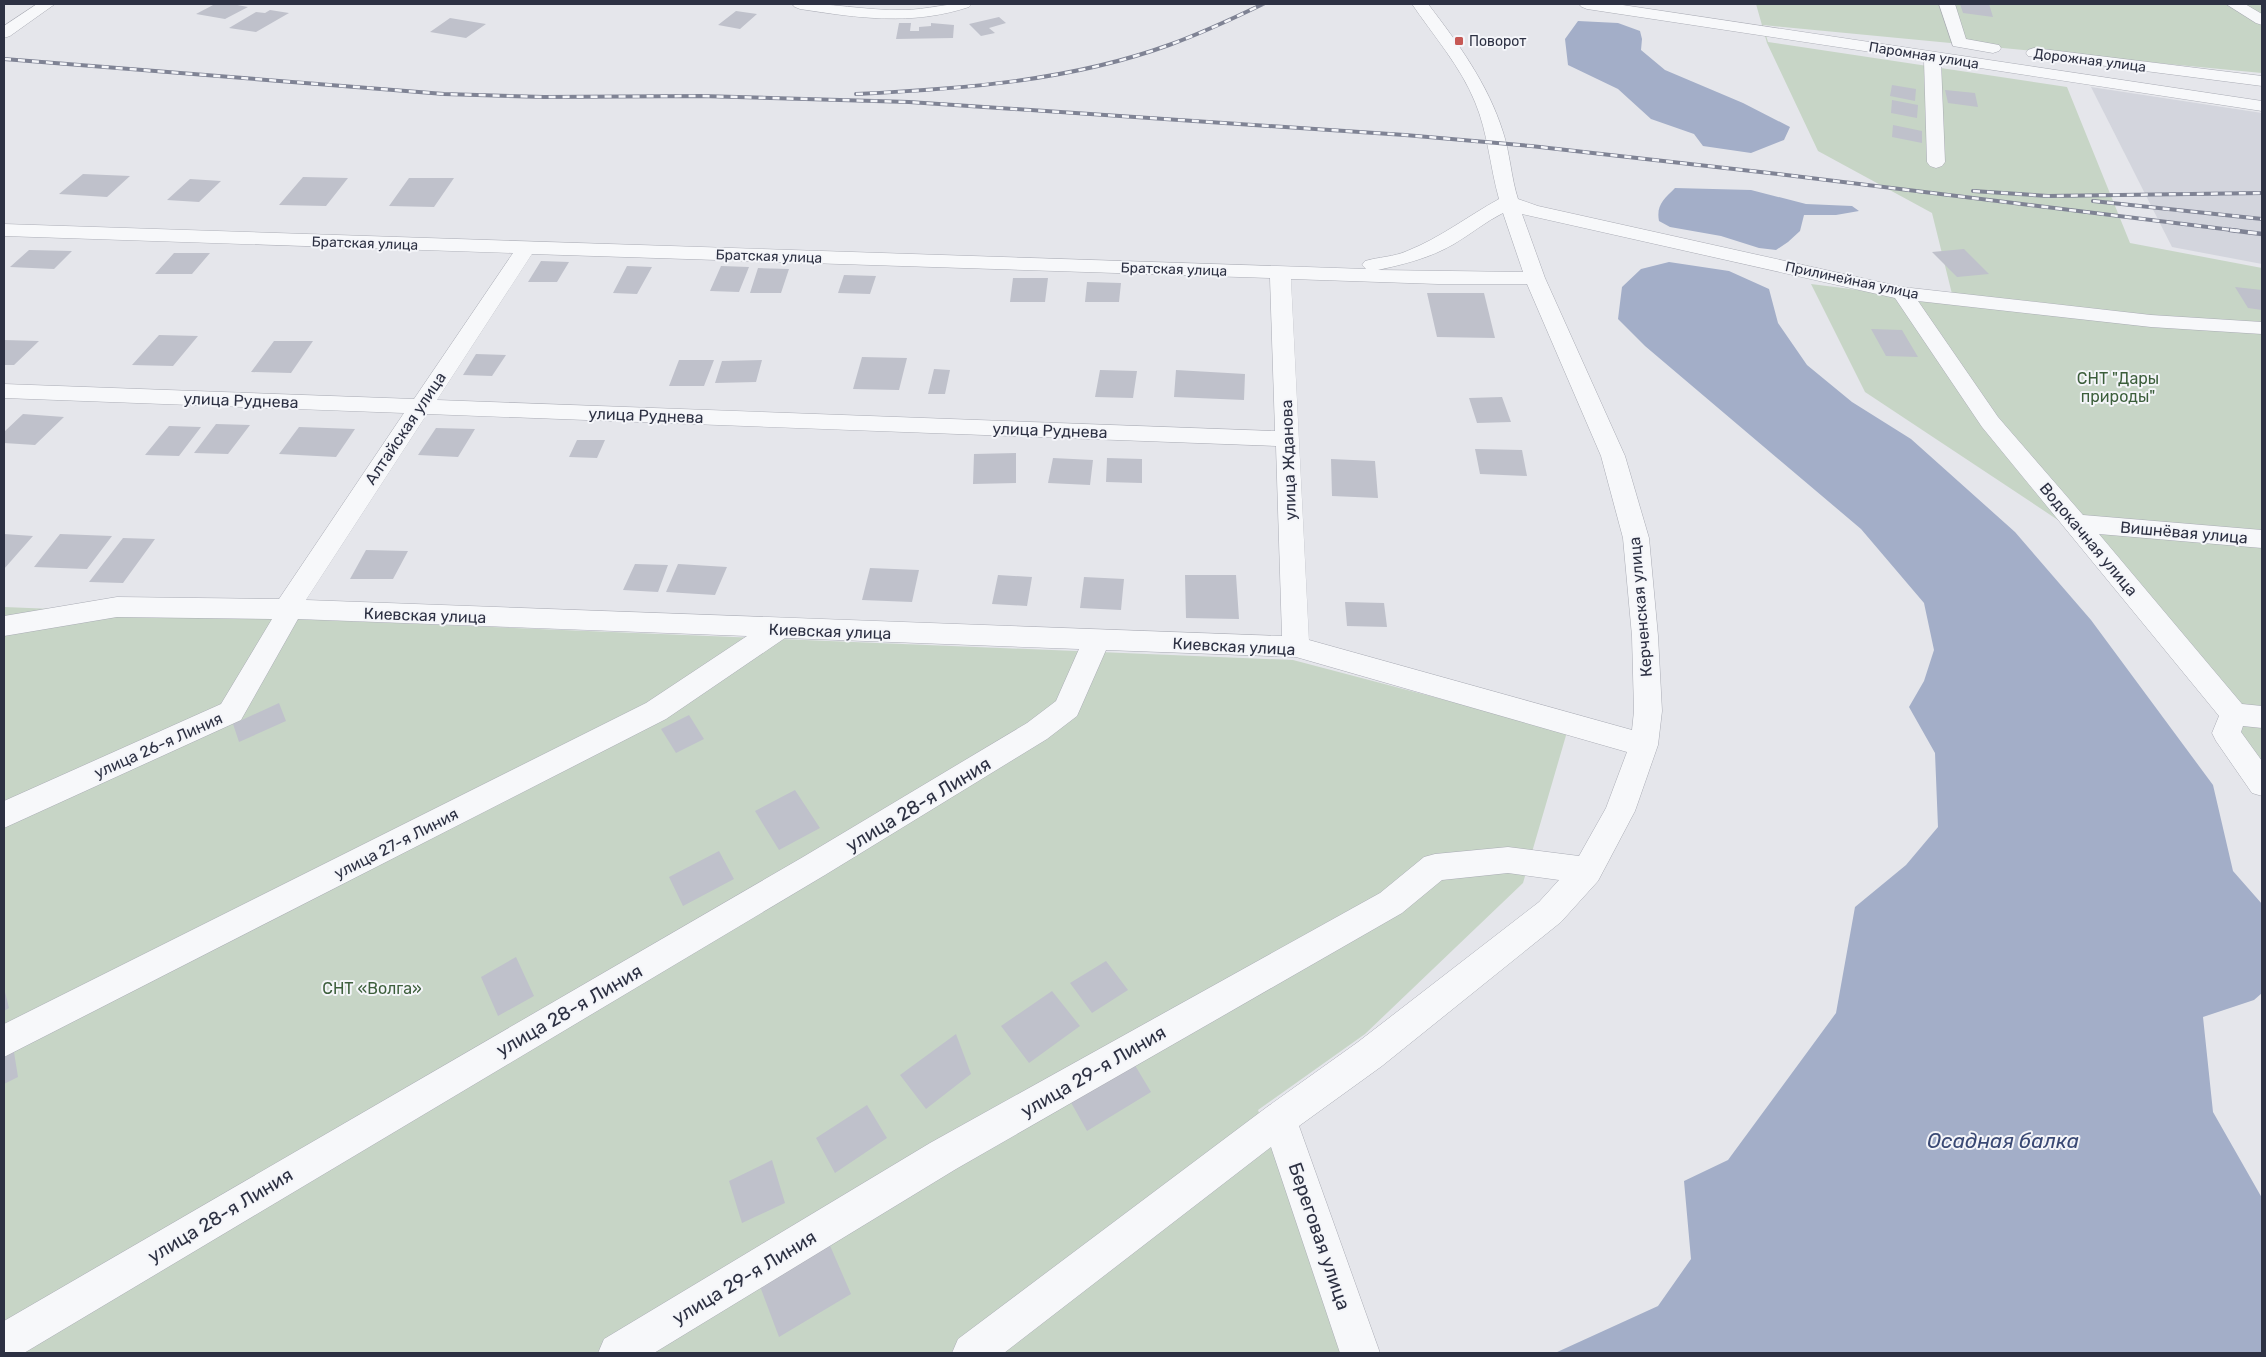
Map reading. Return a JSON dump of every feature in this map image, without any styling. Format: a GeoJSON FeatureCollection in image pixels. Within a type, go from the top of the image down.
{"type":"FeatureCollection","features":[{"type":"Feature","properties":{"kind":"street"},"geometry":{"type":"LineString","coordinates":[[4,33],[47,4]]}},
{"type":"Feature","properties":{"kind":"street"},"geometry":{"type":"LineString","coordinates":[[800,4],[865,12],[902,14],[949,10],[964,4]]}},
{"type":"Feature","properties":{"kind":"street","name":"Керченская улица"},"geometry":{"type":"LineString","coordinates":[[972,1353],[1279,1119],[1370,1054],[1550,912],[1587,870],[1620,811],[1644,745],[1648,711],[1647,674],[1636,538],[1613,456],[1535,278],[1506,191],[1495,134],[1483,100],[1448,41],[1420,4]]}},
{"type":"Feature","properties":{"kind":"street","name":"Паромная улица"},"geometry":{"type":"LineString","coordinates":[[1586,4],[2262,106]]}},
{"type":"Feature","properties":{"kind":"street","name":"Дорожная улица"},"geometry":{"type":"LineString","coordinates":[[1947,4],[1959,43],[2262,82]]}},
{"type":"Feature","properties":{"kind":"street"},"geometry":{"type":"LineString","coordinates":[[2234,4],[2262,20]]}},
{"type":"Feature","properties":{"kind":"street"},"geometry":{"type":"LineString","coordinates":[[1932,56],[1936,162]]}},
{"type":"Feature","properties":{"kind":"street"},"geometry":{"type":"LineString","coordinates":[[1334,273],[1411,257],[1448,240],[1478,218],[1506,191]]}},
{"type":"Feature","properties":{"kind":"street","name":"Прилинейная улица"},"geometry":{"type":"LineString","coordinates":[[1506,191],[1532,211],[1902,293],[2151,321],[2262,328]]}},
{"type":"Feature","properties":{"kind":"street","name":"Братская улица"},"geometry":{"type":"LineString","coordinates":[[4,230],[1334,273],[1438,278],[1535,278]]}},
{"type":"Feature","properties":{"kind":"street","name":"Алтайская улица"},"geometry":{"type":"LineString","coordinates":[[289,609],[420,406],[526,248]]}},
{"type":"Feature","properties":{"kind":"street","name":"улица Жданова"},"geometry":{"type":"LineString","coordinates":[[1280,272],[1296,648]]}},
{"type":"Feature","properties":{"kind":"street","name":"Водокачная улица"},"geometry":{"type":"LineString","coordinates":[[1902,293],[1990,422],[2234,714]]}},
{"type":"Feature","properties":{"kind":"street","name":"улица Руднева"},"geometry":{"type":"LineString","coordinates":[[4,391],[1288,439]]}},
{"type":"Feature","properties":{"kind":"street","name":"Вишнёвая улица"},"geometry":{"type":"LineString","coordinates":[[2076,523],[2262,539]]}},
{"type":"Feature","properties":{"kind":"street","name":"Киевская улица"},"geometry":{"type":"LineString","coordinates":[[4,626],[117,607],[289,609],[1296,648],[1644,745]]}},
{"type":"Feature","properties":{"kind":"street","name":"улица 26-я Линия"},"geometry":{"type":"LineString","coordinates":[[4,815],[232,712],[289,609]]}},
{"type":"Feature","properties":{"kind":"street","name":"улица 27-я Линия"},"geometry":{"type":"LineString","coordinates":[[4,1041],[656,711],[778,629]]}},
{"type":"Feature","properties":{"kind":"street","name":"улица 28-я Линия"},"geometry":{"type":"LineString","coordinates":[[4,1343],[814,866],[1037,731],[1067,708],[1096,641]]}},
{"type":"Feature","properties":{"kind":"street"},"geometry":{"type":"LineString","coordinates":[[2262,717],[2234,714],[2226,732],[2262,784]]}},
{"type":"Feature","properties":{"kind":"street","name":"улица 29-я Линия"},"geometry":{"type":"LineString","coordinates":[[618,1353],[943,1156],[1391,903],[1435,867],[1508,860],[1587,870]]}},
{"type":"Feature","properties":{"kind":"street","name":"Береговая улица"},"geometry":{"type":"LineString","coordinates":[[1279,1119],[1360,1353]]}},
{"type":"Feature","properties":{"kind":"shaded area"},"geometry":{"type":"Polygon","coordinates":[[[2091,87],[2262,113],[2262,264],[2172,247],[2091,87]]]}},
{"type":"Feature","properties":{"kind":"green space","name":"СНТ \"Дары природы\""},"geometry":{"type":"Polygon","coordinates":[[[1756,4],[2262,4],[2262,73],[1763,25],[1768,42],[2067,87],[2130,243],[2262,268],[2262,791],[2221,712],[2067,526],[1865,392],[1811,284],[1954,302],[1932,213],[1818,151],[1767,43],[1756,4]]]}},
{"type":"Feature","properties":{"kind":"green space","name":"СНТ «Волга»"},"geometry":{"type":"Polygon","coordinates":[[[4,607],[1293,660],[1567,732],[1523,883],[1365,1034],[1258,1110],[1345,1353],[4,1353],[4,607]]]}},
{"type":"Feature","properties":{"kind":"water"},"geometry":{"type":"Polygon","coordinates":[[[1578,21],[1618,23],[1640,31],[1642,39],[1641,50],[1665,70],[1743,103],[1790,127],[1784,140],[1751,153],[1703,146],[1694,134],[1651,119],[1618,89],[1568,65],[1565,39],[1578,21]]]}},
{"type":"Feature","properties":{"kind":"water"},"geometry":{"type":"Polygon","coordinates":[[[1675,188],[1751,190],[1806,204],[1852,206],[1859,211],[1836,215],[1804,215],[1800,231],[1788,242],[1776,250],[1759,248],[1721,236],[1670,227],[1659,221],[1660,206],[1675,188]]]}},
{"type":"Feature","properties":{"kind":"water","name":"Осадная балка"},"geometry":{"type":"Polygon","coordinates":[[[1669,262],[1729,271],[1769,289],[1778,323],[1807,365],[1852,402],[1911,439],[2015,532],[2091,620],[2213,785],[2233,871],[2262,904],[2262,993],[2254,1000],[2203,1017],[2213,1112],[2262,1198],[2262,1353],[1555,1353],[1658,1306],[1691,1259],[1684,1181],[1728,1160],[1836,1013],[1855,907],[1906,865],[1938,827],[1935,753],[1909,707],[1924,681],[1934,650],[1924,603],[1861,529],[1645,346],[1618,319],[1622,287],[1641,269],[1669,262]]]}},
{"type":"Feature","properties":{"kind":"building"},"geometry":{"type":"Polygon","coordinates":[[[215,4],[232,4],[248,7],[225,19],[196,14],[215,4]]]}},
{"type":"Feature","properties":{"kind":"building"},"geometry":{"type":"Polygon","coordinates":[[[1960,4],[1989,4],[1993,17],[1963,13],[1960,4]]]}},
{"type":"Feature","properties":{"kind":"building"},"geometry":{"type":"Polygon","coordinates":[[[270,10],[289,13],[256,32],[229,28],[256,12],[265,13],[270,10]]]}},
{"type":"Feature","properties":{"kind":"building"},"geometry":{"type":"Polygon","coordinates":[[[736,11],[757,14],[740,29],[718,25],[736,11]]]}},
{"type":"Feature","properties":{"kind":"building"},"geometry":{"type":"Polygon","coordinates":[[[999,17],[1006,23],[989,28],[995,33],[981,36],[969,24],[999,17]]]}},
{"type":"Feature","properties":{"kind":"building"},"geometry":{"type":"Polygon","coordinates":[[[450,18],[486,24],[466,38],[430,32],[450,18]]]}},
{"type":"Feature","properties":{"kind":"building"},"geometry":{"type":"Polygon","coordinates":[[[899,23],[911,23],[910,31],[919,31],[919,27],[931,26],[931,23],[954,25],[953,38],[896,39],[899,23]]]}},
{"type":"Feature","properties":{"kind":"building"},"geometry":{"type":"Polygon","coordinates":[[[1892,85],[1916,89],[1915,101],[1890,96],[1892,85]]]}},
{"type":"Feature","properties":{"kind":"building"},"geometry":{"type":"Polygon","coordinates":[[[1945,90],[1975,93],[1978,107],[1948,103],[1945,90]]]}},
{"type":"Feature","properties":{"kind":"building"},"geometry":{"type":"Polygon","coordinates":[[[1892,100],[1918,105],[1917,118],[1891,113],[1892,100]]]}},
{"type":"Feature","properties":{"kind":"building"},"geometry":{"type":"Polygon","coordinates":[[[1893,125],[1922,131],[1922,143],[1892,137],[1893,125]]]}},
{"type":"Feature","properties":{"kind":"building"},"geometry":{"type":"Polygon","coordinates":[[[83,174],[130,176],[107,197],[59,194],[83,174]]]}},
{"type":"Feature","properties":{"kind":"building"},"geometry":{"type":"Polygon","coordinates":[[[303,177],[348,178],[326,206],[279,205],[303,177]]]}},
{"type":"Feature","properties":{"kind":"building"},"geometry":{"type":"Polygon","coordinates":[[[409,178],[454,178],[434,207],[389,206],[409,178]]]}},
{"type":"Feature","properties":{"kind":"building"},"geometry":{"type":"Polygon","coordinates":[[[190,179],[221,181],[199,202],[167,200],[190,179]]]}},
{"type":"Feature","properties":{"kind":"building"},"geometry":{"type":"Polygon","coordinates":[[[1964,249],[1989,274],[1957,277],[1932,252],[1964,249]]]}},
{"type":"Feature","properties":{"kind":"building"},"geometry":{"type":"Polygon","coordinates":[[[29,250],[72,251],[54,269],[10,267],[29,250]]]}},
{"type":"Feature","properties":{"kind":"building"},"geometry":{"type":"Polygon","coordinates":[[[174,253],[210,253],[192,274],[155,274],[174,253]]]}},
{"type":"Feature","properties":{"kind":"building"},"geometry":{"type":"Polygon","coordinates":[[[541,261],[569,262],[557,282],[528,282],[541,261]]]}},
{"type":"Feature","properties":{"kind":"building"},"geometry":{"type":"Polygon","coordinates":[[[627,266],[652,267],[637,294],[613,293],[627,266]]]}},
{"type":"Feature","properties":{"kind":"building"},"geometry":{"type":"Polygon","coordinates":[[[721,266],[749,267],[739,292],[710,291],[721,266]]]}},
{"type":"Feature","properties":{"kind":"building"},"geometry":{"type":"Polygon","coordinates":[[[758,268],[789,269],[781,293],[750,293],[758,268]]]}},
{"type":"Feature","properties":{"kind":"building"},"geometry":{"type":"Polygon","coordinates":[[[844,275],[876,276],[870,294],[838,293],[844,275]]]}},
{"type":"Feature","properties":{"kind":"building"},"geometry":{"type":"Polygon","coordinates":[[[1013,278],[1048,278],[1045,302],[1010,302],[1013,278]]]}},
{"type":"Feature","properties":{"kind":"building"},"geometry":{"type":"Polygon","coordinates":[[[1087,282],[1121,283],[1119,302],[1085,302],[1087,282]]]}},
{"type":"Feature","properties":{"kind":"building"},"geometry":{"type":"Polygon","coordinates":[[[2235,287],[2262,290],[2262,310],[2248,308],[2235,287]]]}},
{"type":"Feature","properties":{"kind":"building"},"geometry":{"type":"Polygon","coordinates":[[[1427,293],[1484,293],[1495,338],[1437,337],[1427,293]]]}},
{"type":"Feature","properties":{"kind":"building"},"geometry":{"type":"Polygon","coordinates":[[[1871,329],[1902,330],[1918,357],[1886,356],[1871,329]]]}},
{"type":"Feature","properties":{"kind":"building"},"geometry":{"type":"Polygon","coordinates":[[[159,335],[198,336],[173,366],[132,365],[159,335]]]}},
{"type":"Feature","properties":{"kind":"building"},"geometry":{"type":"Polygon","coordinates":[[[4,340],[39,341],[14,365],[4,365],[4,340]]]}},
{"type":"Feature","properties":{"kind":"building"},"geometry":{"type":"Polygon","coordinates":[[[274,341],[313,341],[291,373],[251,372],[274,341]]]}},
{"type":"Feature","properties":{"kind":"building"},"geometry":{"type":"Polygon","coordinates":[[[476,354],[506,355],[492,376],[463,375],[476,354]]]}},
{"type":"Feature","properties":{"kind":"building"},"geometry":{"type":"Polygon","coordinates":[[[862,357],[907,358],[899,390],[853,389],[862,357]]]}},
{"type":"Feature","properties":{"kind":"building"},"geometry":{"type":"Polygon","coordinates":[[[679,360],[714,360],[704,386],[669,386],[679,360]]]}},
{"type":"Feature","properties":{"kind":"building"},"geometry":{"type":"Polygon","coordinates":[[[762,360],[756,382],[715,383],[722,361],[762,360]]]}},
{"type":"Feature","properties":{"kind":"building"},"geometry":{"type":"Polygon","coordinates":[[[934,369],[950,370],[945,394],[928,394],[934,369]]]}},
{"type":"Feature","properties":{"kind":"building"},"geometry":{"type":"Polygon","coordinates":[[[1100,370],[1137,371],[1133,398],[1095,397],[1100,370]]]}},
{"type":"Feature","properties":{"kind":"building"},"geometry":{"type":"Polygon","coordinates":[[[1176,370],[1245,374],[1244,400],[1174,397],[1176,370]]]}},
{"type":"Feature","properties":{"kind":"building"},"geometry":{"type":"Polygon","coordinates":[[[1502,397],[1511,422],[1477,423],[1469,398],[1502,397]]]}},
{"type":"Feature","properties":{"kind":"building"},"geometry":{"type":"Polygon","coordinates":[[[23,414],[64,417],[35,445],[4,443],[4,432],[23,414]]]}},
{"type":"Feature","properties":{"kind":"building"},"geometry":{"type":"Polygon","coordinates":[[[216,424],[250,425],[228,454],[194,453],[216,424]]]}},
{"type":"Feature","properties":{"kind":"building"},"geometry":{"type":"Polygon","coordinates":[[[169,426],[201,427],[179,456],[145,455],[169,426]]]}},
{"type":"Feature","properties":{"kind":"building"},"geometry":{"type":"Polygon","coordinates":[[[299,427],[355,429],[336,457],[279,454],[299,427]]]}},
{"type":"Feature","properties":{"kind":"building"},"geometry":{"type":"Polygon","coordinates":[[[436,428],[475,429],[458,457],[418,455],[436,428]]]}},
{"type":"Feature","properties":{"kind":"building"},"geometry":{"type":"Polygon","coordinates":[[[577,440],[605,440],[597,458],[569,457],[577,440]]]}},
{"type":"Feature","properties":{"kind":"building"},"geometry":{"type":"Polygon","coordinates":[[[1475,449],[1522,450],[1527,476],[1480,474],[1475,449]]]}},
{"type":"Feature","properties":{"kind":"building"},"geometry":{"type":"Polygon","coordinates":[[[1016,453],[1016,483],[973,484],[974,454],[1016,453]]]}},
{"type":"Feature","properties":{"kind":"building"},"geometry":{"type":"Polygon","coordinates":[[[1053,458],[1093,460],[1090,485],[1048,483],[1053,458]]]}},
{"type":"Feature","properties":{"kind":"building"},"geometry":{"type":"Polygon","coordinates":[[[1107,458],[1142,459],[1142,483],[1106,482],[1107,458]]]}},
{"type":"Feature","properties":{"kind":"building"},"geometry":{"type":"Polygon","coordinates":[[[1331,459],[1375,461],[1378,498],[1332,496],[1331,459]]]}},
{"type":"Feature","properties":{"kind":"building"},"geometry":{"type":"Polygon","coordinates":[[[4,534],[33,536],[4,569],[4,534]]]}},
{"type":"Feature","properties":{"kind":"building"},"geometry":{"type":"Polygon","coordinates":[[[60,534],[112,536],[87,569],[34,567],[60,534]]]}},
{"type":"Feature","properties":{"kind":"building"},"geometry":{"type":"Polygon","coordinates":[[[123,538],[155,539],[123,583],[89,582],[123,538]]]}},
{"type":"Feature","properties":{"kind":"building"},"geometry":{"type":"Polygon","coordinates":[[[366,550],[408,551],[393,579],[350,579],[366,550]]]}},
{"type":"Feature","properties":{"kind":"building"},"geometry":{"type":"Polygon","coordinates":[[[635,564],[668,565],[658,592],[623,590],[635,564]]]}},
{"type":"Feature","properties":{"kind":"building"},"geometry":{"type":"Polygon","coordinates":[[[678,564],[727,567],[715,595],[666,592],[678,564]]]}},
{"type":"Feature","properties":{"kind":"building"},"geometry":{"type":"Polygon","coordinates":[[[870,568],[919,570],[912,602],[862,600],[870,568]]]}},
{"type":"Feature","properties":{"kind":"building"},"geometry":{"type":"Polygon","coordinates":[[[998,575],[1032,577],[1027,606],[992,604],[998,575]]]}},
{"type":"Feature","properties":{"kind":"building"},"geometry":{"type":"Polygon","coordinates":[[[1185,575],[1236,575],[1239,619],[1186,618],[1185,575]]]}},
{"type":"Feature","properties":{"kind":"building"},"geometry":{"type":"Polygon","coordinates":[[[1084,577],[1124,579],[1121,610],[1080,608],[1084,577]]]}},
{"type":"Feature","properties":{"kind":"building"},"geometry":{"type":"Polygon","coordinates":[[[1345,602],[1384,603],[1387,627],[1347,626],[1345,602]]]}},
{"type":"Feature","properties":{"kind":"building"},"geometry":{"type":"Polygon","coordinates":[[[279,703],[286,721],[239,742],[233,724],[279,703]]]}},
{"type":"Feature","properties":{"kind":"building"},"geometry":{"type":"Polygon","coordinates":[[[689,715],[704,739],[676,753],[661,729],[689,715]]]}},
{"type":"Feature","properties":{"kind":"building"},"geometry":{"type":"Polygon","coordinates":[[[795,790],[820,828],[779,850],[755,811],[795,790]]]}},
{"type":"Feature","properties":{"kind":"building"},"geometry":{"type":"Polygon","coordinates":[[[719,851],[734,879],[683,906],[669,877],[719,851]]]}},
{"type":"Feature","properties":{"kind":"building"},"geometry":{"type":"Polygon","coordinates":[[[516,957],[534,996],[498,1016],[481,977],[516,957]]]}},
{"type":"Feature","properties":{"kind":"building"},"geometry":{"type":"Polygon","coordinates":[[[1106,961],[1128,990],[1092,1013],[1070,983],[1106,961]]]}},
{"type":"Feature","properties":{"kind":"building"},"geometry":{"type":"Polygon","coordinates":[[[4,988],[9,1008],[4,1011],[4,988]]]}},
{"type":"Feature","properties":{"kind":"building"},"geometry":{"type":"Polygon","coordinates":[[[1052,991],[1080,1026],[1029,1063],[1001,1026],[1052,991]]]}},
{"type":"Feature","properties":{"kind":"building"},"geometry":{"type":"Polygon","coordinates":[[[956,1034],[971,1074],[926,1109],[900,1075],[956,1034]]]}},
{"type":"Feature","properties":{"kind":"building"},"geometry":{"type":"Polygon","coordinates":[[[13,1046],[18,1077],[4,1084],[4,1050],[13,1046]]]}},
{"type":"Feature","properties":{"kind":"building"},"geometry":{"type":"Polygon","coordinates":[[[1133,1062],[1151,1092],[1087,1131],[1069,1099],[1133,1062]]]}},
{"type":"Feature","properties":{"kind":"building"},"geometry":{"type":"Polygon","coordinates":[[[867,1105],[887,1138],[835,1173],[816,1138],[867,1105]]]}},
{"type":"Feature","properties":{"kind":"building"},"geometry":{"type":"Polygon","coordinates":[[[772,1160],[785,1203],[742,1223],[729,1181],[772,1160]]]}},
{"type":"Feature","properties":{"kind":"building"},"geometry":{"type":"Polygon","coordinates":[[[828,1241],[851,1294],[779,1337],[758,1281],[828,1241]]]}},
{"type":"Feature","properties":{"kind":"railway"},"geometry":{"type":"LineString","coordinates":[[856,94],[975,86],[1054,75],[1093,67],[1169,45],[1217,26],[1263,4]]}},
{"type":"Feature","properties":{"kind":"railway"},"geometry":{"type":"LineString","coordinates":[[4,59],[444,94],[544,97],[701,96],[909,102],[1405,135],[1531,146],[1778,174],[2240,231]]}},
{"type":"Feature","properties":{"kind":"railway"},"geometry":{"type":"LineString","coordinates":[[1973,191],[2048,196],[2262,193]]}},
{"type":"Feature","properties":{"kind":"railway"},"geometry":{"type":"LineString","coordinates":[[2093,201],[2262,219]]}},
{"type":"Feature","properties":{"kind":"railway"},"geometry":{"type":"LineString","coordinates":[[2230,230],[2262,234]]}},
{"type":"Feature","properties":{"kind":"place","name":"Поворот"},"geometry":{"type":"Point","coordinates":[1459,41]}}]}
